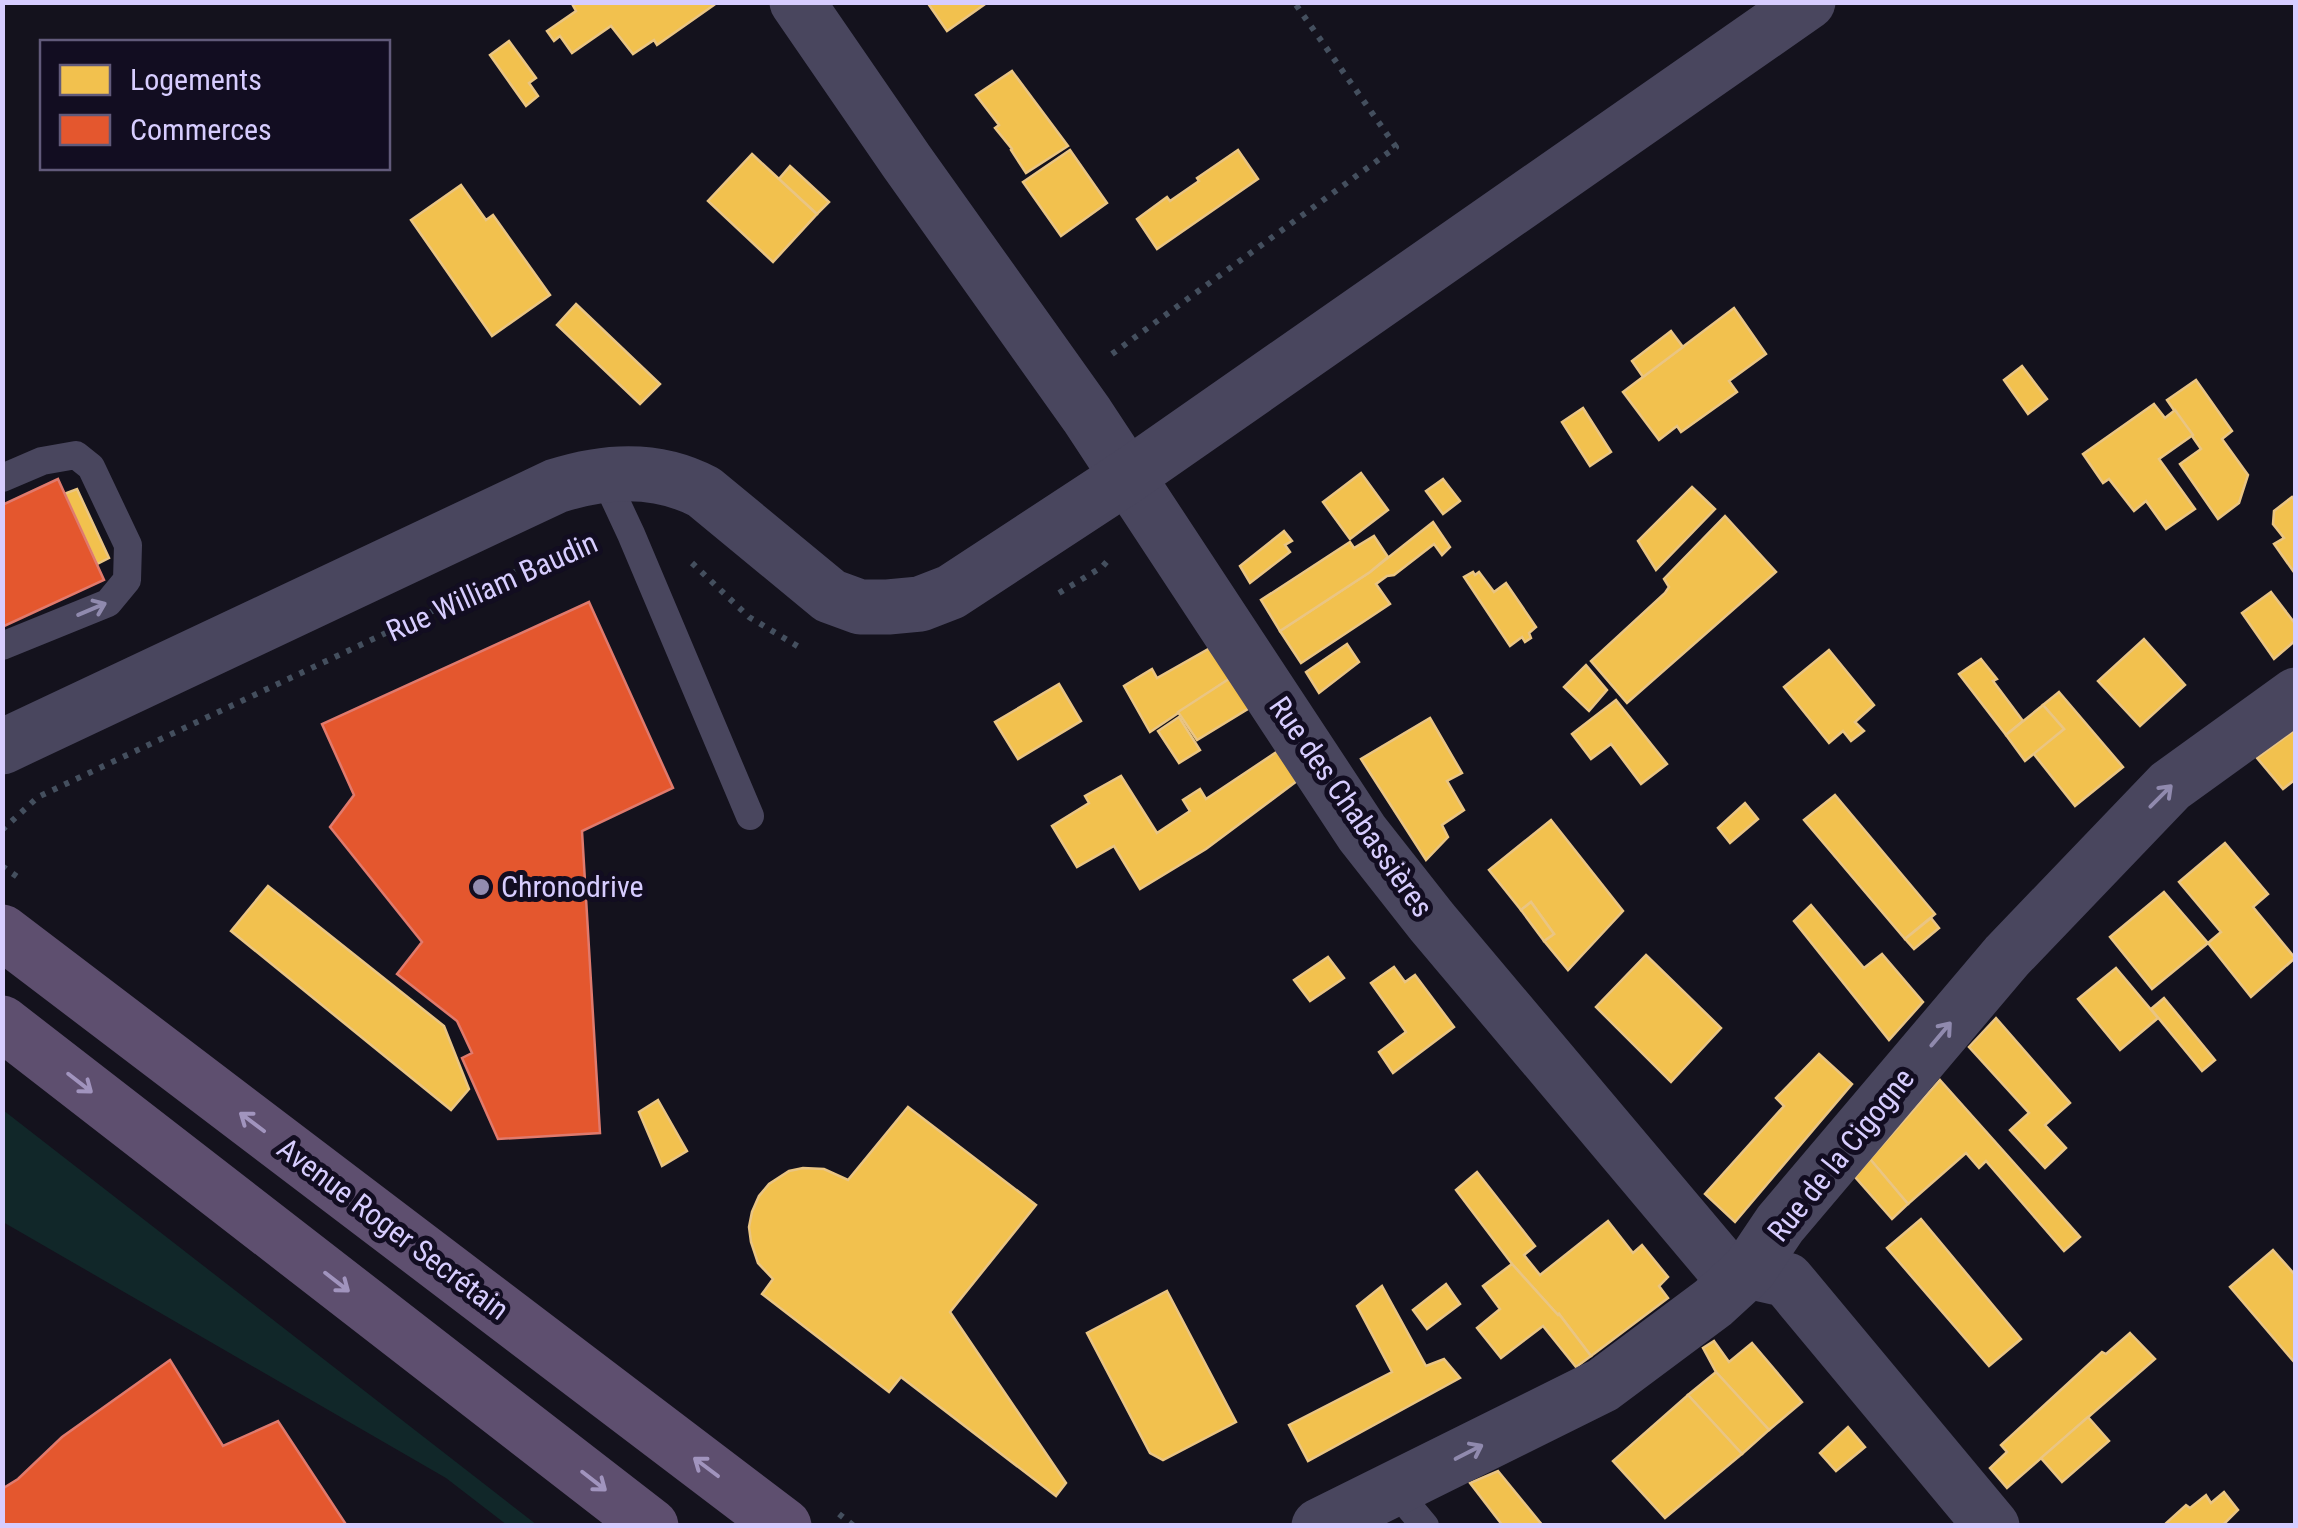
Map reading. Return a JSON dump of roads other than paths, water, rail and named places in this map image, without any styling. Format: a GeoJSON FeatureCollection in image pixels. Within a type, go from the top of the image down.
{"type":"FeatureCollection","features":[{"type":"Feature","properties":{"kind":"main road","name":"Avenue Roger Secrétain"},"geometry":{"type":"LineString","coordinates":[[2,932],[784,1526]]}},
{"type":"Feature","properties":{"kind":"main road"},"geometry":{"type":"LineString","coordinates":[[2,1023],[651,1526]]}},
{"type":"Feature","properties":{"kind":"street","name":"Rue des Chabassières"},"geometry":{"type":"LineString","coordinates":[[797,2],[1068,387],[1362,834],[1720,1265],[1787,1280],[1992,1526]]}},
{"type":"Feature","properties":{"kind":"street","name":"Rue William Baudin"},"geometry":{"type":"LineString","coordinates":[[2,747],[556,486],[604,474],[648,474],[704,492],[830,596],[860,608],[920,604],[951,592],[1128,476],[1808,2]]}},
{"type":"Feature","properties":{"kind":"street","name":"Rue de la Cigogne"},"geometry":{"type":"LineString","coordinates":[[1319,1526],[1410,1508],[1603,1385],[1705,1310],[1749,1270],[1780,1224],[2007,956],[2170,786],[2296,695]]}},
{"type":"Feature","properties":{"kind":"lane"},"geometry":{"type":"LineString","coordinates":[[2,478],[42,460],[76,455],[91,466],[128,545],[127,580],[108,603],[2,646]]}},
{"type":"Feature","properties":{"kind":"lane"},"geometry":{"type":"LineString","coordinates":[[604,474],[750,816]]}},
{"type":"Feature","properties":{"kind":"place","name":"Chronodrive"},"geometry":{"type":"Point","coordinates":[481,887]}}]}
